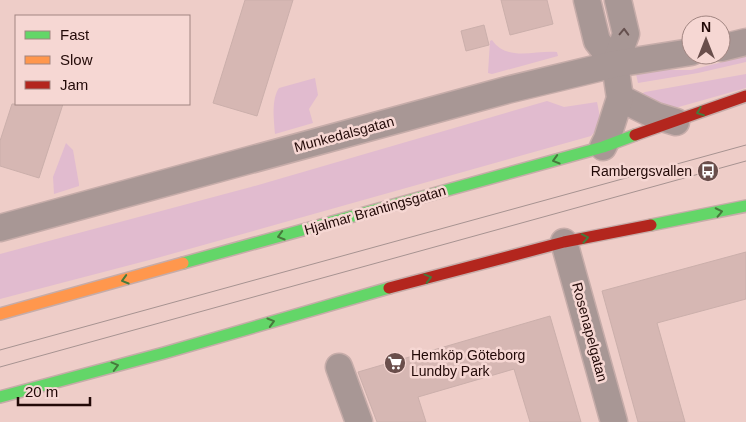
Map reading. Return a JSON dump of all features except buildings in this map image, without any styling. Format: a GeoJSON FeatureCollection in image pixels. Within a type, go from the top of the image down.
{"type":"FeatureCollection","features":[{"type":"Feature","properties":{"kind":"main road","name":"Hjalmar Brantingsgatan"},"geometry":{"type":"LineString","coordinates":[[0,314],[603,147],[746,96]]}},
{"type":"Feature","properties":{"kind":"main road"},"geometry":{"type":"LineString","coordinates":[[0,397],[164,353],[374,292],[564,242],[746,206]]}},
{"type":"Feature","properties":{"kind":"street"},"geometry":{"type":"LineString","coordinates":[[586,0],[597,41],[616,64]]}},
{"type":"Feature","properties":{"kind":"street"},"geometry":{"type":"LineString","coordinates":[[603,147],[620,98],[616,64],[626,34],[618,0]]}},
{"type":"Feature","properties":{"kind":"street"},"geometry":{"type":"LineString","coordinates":[[731,46],[746,42]]}},
{"type":"Feature","properties":{"kind":"street","name":"Munkedalsgatan"},"geometry":{"type":"LineString","coordinates":[[0,228],[507,90],[616,64],[681,54]]}},
{"type":"Feature","properties":{"kind":"street"},"geometry":{"type":"LineString","coordinates":[[620,98],[656,116],[676,122]]}},
{"type":"Feature","properties":{"kind":"street","name":"Rosenapelgatan"},"geometry":{"type":"LineString","coordinates":[[564,242],[614,422]]}},
{"type":"Feature","properties":{"kind":"street"},"geometry":{"type":"LineString","coordinates":[[339,367],[358,422]]}},
{"type":"Feature","properties":{"kind":"shaded area"},"geometry":{"type":"Polygon","coordinates":[[[492,40],[498,47],[513,53],[557,52],[558,56],[492,74],[488,73],[490,41],[492,40]]]}},
{"type":"Feature","properties":{"kind":"shaded area"},"geometry":{"type":"Polygon","coordinates":[[[746,56],[746,62],[698,73],[638,83],[636,74],[642,70],[691,70],[711,65],[731,65],[731,60],[746,56]]]}},
{"type":"Feature","properties":{"kind":"shaded area"},"geometry":{"type":"Polygon","coordinates":[[[746,74],[746,88],[668,110],[644,98],[641,94],[645,92],[746,74]]]}},
{"type":"Feature","properties":{"kind":"shaded area"},"geometry":{"type":"Polygon","coordinates":[[[315,78],[318,95],[309,109],[313,123],[275,134],[274,104],[279,88],[315,78]]]}},
{"type":"Feature","properties":{"kind":"shaded area"},"geometry":{"type":"Polygon","coordinates":[[[547,101],[564,107],[597,102],[600,116],[595,132],[591,136],[157,258],[0,299],[0,254],[251,187],[547,101]]]}},
{"type":"Feature","properties":{"kind":"shaded area"},"geometry":{"type":"Polygon","coordinates":[[[66,143],[73,150],[79,186],[54,194],[53,177],[66,143]]]}},
{"type":"Feature","properties":{"kind":"tram line"},"geometry":{"type":"LineString","coordinates":[[0,350],[746,145]]}},
{"type":"Feature","properties":{"kind":"tram line"},"geometry":{"type":"LineString","coordinates":[[0,367],[746,161]]}},
{"type":"Feature","properties":{"kind":"traffic: fast"},"geometry":{"type":"LineString","coordinates":[[183,263],[603,147],[635,135]]}},
{"type":"Feature","properties":{"kind":"traffic: fast"},"geometry":{"type":"LineString","coordinates":[[651,225],[746,206]]}},
{"type":"Feature","properties":{"kind":"traffic: fast"},"geometry":{"type":"LineString","coordinates":[[0,397],[164,353],[389,288]]}},
{"type":"Feature","properties":{"kind":"traffic: slow"},"geometry":{"type":"LineString","coordinates":[[0,314],[183,263]]}},
{"type":"Feature","properties":{"kind":"traffic: jam"},"geometry":{"type":"LineString","coordinates":[[635,135],[746,96]]}},
{"type":"Feature","properties":{"kind":"traffic: jam"},"geometry":{"type":"LineString","coordinates":[[389,288],[564,242],[651,225]]}},
{"type":"Feature","properties":{"kind":"place","name":"Rambergsvallen"},"geometry":{"type":"Point","coordinates":[708,171]}},
{"type":"Feature","properties":{"kind":"place","name":"Hemköp Göteborg Lundby Park"},"geometry":{"type":"Point","coordinates":[395,363]}}]}
